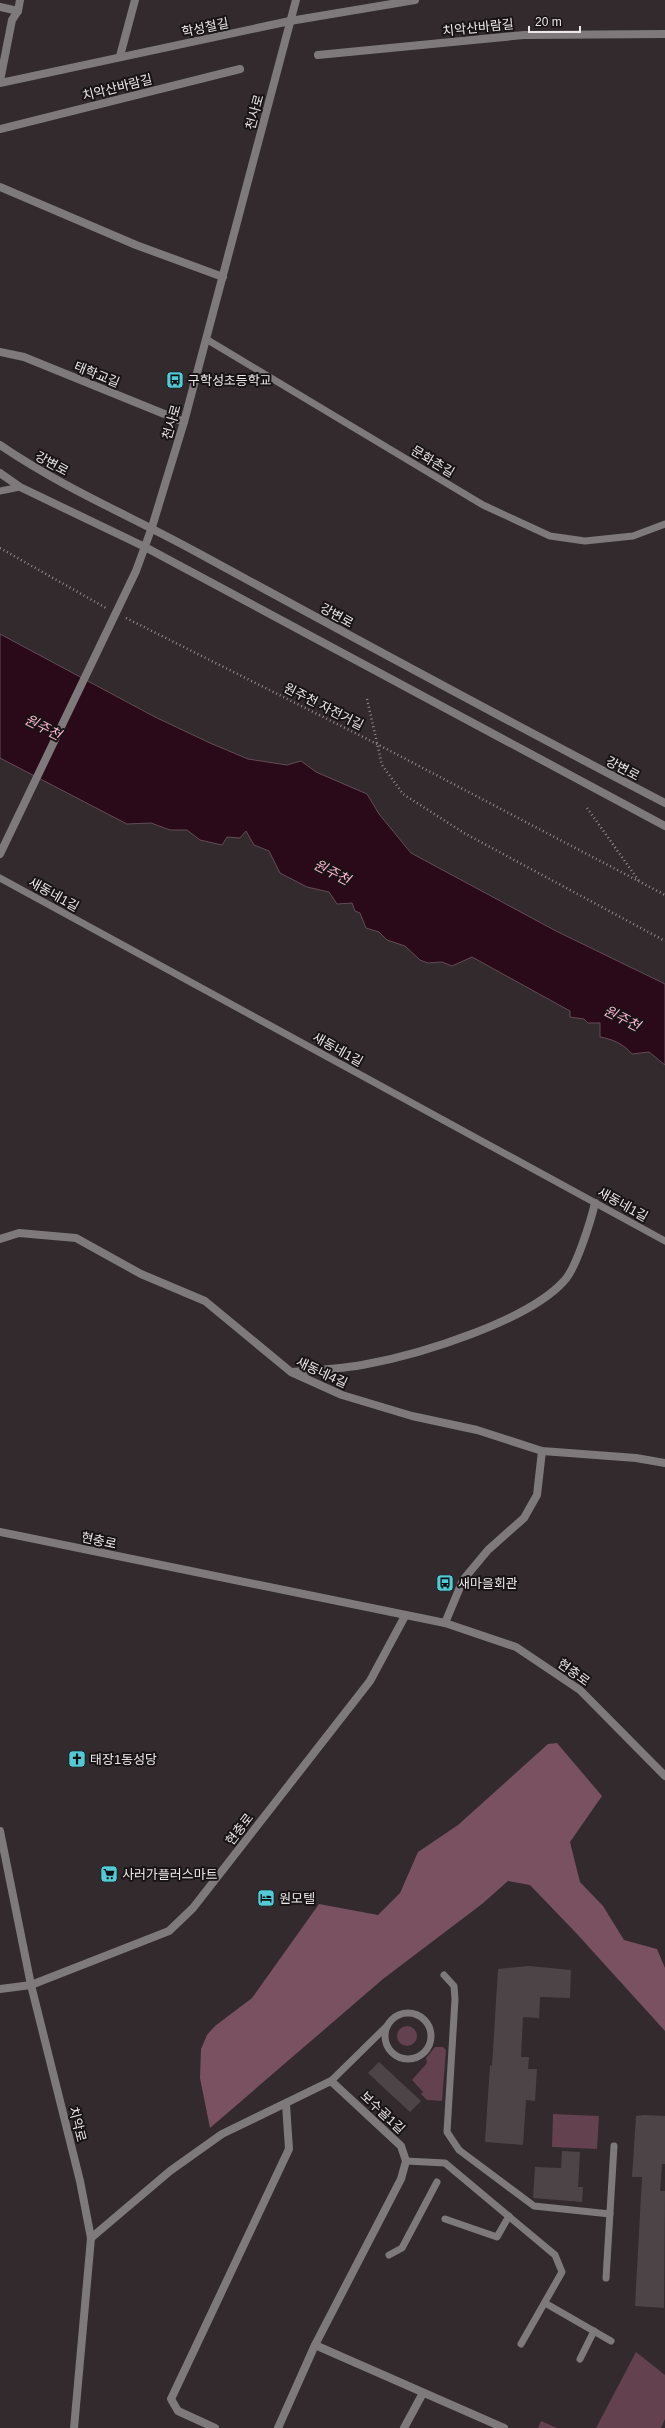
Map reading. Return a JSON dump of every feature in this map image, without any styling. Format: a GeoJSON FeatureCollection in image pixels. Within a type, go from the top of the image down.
{"type":"FeatureCollection","features":[{"type":"Feature","properties":{"kind":"street"},"geometry":{"type":"LineString","coordinates":[[0,82],[12,20],[18,11],[20,0]]}},
{"type":"Feature","properties":{"kind":"street"},"geometry":{"type":"LineString","coordinates":[[120,56],[135,0]]}},
{"type":"Feature","properties":{"kind":"street","name":"천사로"},"geometry":{"type":"LineString","coordinates":[[0,854],[136,571],[152,527],[184,422],[296,0]]}},
{"type":"Feature","properties":{"kind":"street","name":"학성철길"},"geometry":{"type":"LineString","coordinates":[[0,82],[290,21],[415,0]]}},
{"type":"Feature","properties":{"kind":"street"},"geometry":{"type":"LineString","coordinates":[[0,7],[18,11]]}},
{"type":"Feature","properties":{"kind":"street","name":"치악산바람길"},"geometry":{"type":"LineString","coordinates":[[318,55],[524,35],[665,34]]}},
{"type":"Feature","properties":{"kind":"street","name":"치악산바람길"},"geometry":{"type":"LineString","coordinates":[[0,128],[240,69]]}},
{"type":"Feature","properties":{"kind":"street"},"geometry":{"type":"LineString","coordinates":[[0,187],[136,245],[222,277]]}},
{"type":"Feature","properties":{"kind":"street","name":"태학교길"},"geometry":{"type":"LineString","coordinates":[[0,352],[24,356],[184,422]]}},
{"type":"Feature","properties":{"kind":"street","name":"강변로"},"geometry":{"type":"LineString","coordinates":[[0,445],[32,466],[99,503],[152,527],[454,693],[665,803]]}},
{"type":"Feature","properties":{"kind":"street"},"geometry":{"type":"LineString","coordinates":[[0,473],[20,487],[145,547],[665,826]]}},
{"type":"Feature","properties":{"kind":"street"},"geometry":{"type":"LineString","coordinates":[[291,1372],[367,1364],[430,1348],[494,1325],[538,1302],[565,1281],[589,1228],[596,1202]]}},
{"type":"Feature","properties":{"kind":"street","name":"새동네4길"},"geometry":{"type":"LineString","coordinates":[[0,1239],[19,1233],[76,1238],[141,1274],[206,1301],[291,1372],[342,1395],[412,1416],[477,1430],[542,1451],[636,1458],[665,1463]]}},
{"type":"Feature","properties":{"kind":"street"},"geometry":{"type":"LineString","coordinates":[[445,1623],[463,1580],[488,1550],[524,1518],[537,1495],[542,1451]]}},
{"type":"Feature","properties":{"kind":"street","name":"현충로"},"geometry":{"type":"LineString","coordinates":[[0,1532],[445,1623],[516,1647],[580,1690],[665,1776]]}},
{"type":"Feature","properties":{"kind":"street","name":"현충로"},"geometry":{"type":"LineString","coordinates":[[0,1989],[31,1985],[169,1931],[193,1908],[370,1681],[405,1616]]}},
{"type":"Feature","properties":{"kind":"street","name":"치악로"},"geometry":{"type":"LineString","coordinates":[[0,1831],[31,1985],[80,2181],[91,2238],[74,2428]]}},
{"type":"Feature","properties":{"kind":"street"},"geometry":{"type":"LineString","coordinates":[[91,2238],[170,2171],[216,2139],[331,2081]]}},
{"type":"Feature","properties":{"kind":"street","name":"보수골1길"},"geometry":{"type":"LineString","coordinates":[[331,2081],[402,2146],[406,2161]]}},
{"type":"Feature","properties":{"kind":"street"},"geometry":{"type":"LineString","coordinates":[[215,2428],[178,2411],[170,2399],[290,2149],[286,2104]]}},
{"type":"Feature","properties":{"kind":"street"},"geometry":{"type":"LineString","coordinates":[[278,2428],[315,2345],[401,2179],[406,2161]]}},
{"type":"Feature","properties":{"kind":"street"},"geometry":{"type":"LineString","coordinates":[[315,2345],[504,2428]]}},
{"type":"Feature","properties":{"kind":"street"},"geometry":{"type":"LineString","coordinates":[[404,2428],[423,2393]]}},
{"type":"Feature","properties":{"kind":"lane","name":"문화촌길"},"geometry":{"type":"LineString","coordinates":[[206,339],[483,505],[550,536],[585,541],[633,536],[665,524]]}},
{"type":"Feature","properties":{"kind":"lane"},"geometry":{"type":"LineString","coordinates":[[0,491],[20,487]]}},
{"type":"Feature","properties":{"kind":"lane","name":"새동네1길"},"geometry":{"type":"LineString","coordinates":[[0,878],[665,1241]]}},
{"type":"Feature","properties":{"kind":"lane"},"geometry":{"type":"LineString","coordinates":[[444,1975],[454,1986],[455,1999],[447,2132],[459,2150],[534,2206],[610,2214]]}},
{"type":"Feature","properties":{"kind":"lane"},"geometry":{"type":"LineString","coordinates":[[331,2081],[388,2025],[401,2014],[410,2013],[419,2015],[431,2028],[432,2037],[430,2046],[424,2054],[416,2058],[398,2057],[391,2052],[386,2044],[385,2035],[388,2025]]}},
{"type":"Feature","properties":{"kind":"lane"},"geometry":{"type":"LineString","coordinates":[[606,2278],[614,2146]]}},
{"type":"Feature","properties":{"kind":"lane"},"geometry":{"type":"LineString","coordinates":[[406,2161],[445,2163],[555,2255],[562,2272],[521,2344]]}},
{"type":"Feature","properties":{"kind":"lane"},"geometry":{"type":"LineString","coordinates":[[389,2255],[402,2248],[437,2182]]}},
{"type":"Feature","properties":{"kind":"lane"},"geometry":{"type":"LineString","coordinates":[[445,2219],[497,2237],[508,2216]]}},
{"type":"Feature","properties":{"kind":"lane"},"geometry":{"type":"LineString","coordinates":[[545,2303],[611,2341]]}},
{"type":"Feature","properties":{"kind":"lane"},"geometry":{"type":"LineString","coordinates":[[580,2360],[594,2331]]}},
{"type":"Feature","properties":{"kind":"path"},"geometry":{"type":"LineString","coordinates":[[0,548],[108,609]]}},
{"type":"Feature","properties":{"kind":"path","name":"원주천 자전거길"},"geometry":{"type":"LineString","coordinates":[[122,616],[377,744],[665,895]]}},
{"type":"Feature","properties":{"kind":"path"},"geometry":{"type":"LineString","coordinates":[[367,699],[382,765],[403,794],[464,833],[665,941]]}},
{"type":"Feature","properties":{"kind":"path","name":"원주천 자전거길"},"geometry":{"type":"LineString","coordinates":[[587,808],[640,882]]}},
{"type":"Feature","properties":{"kind":"shaded area"},"geometry":{"type":"Polygon","coordinates":[[[557,1743],[602,1796],[570,1842],[580,1882],[603,1906],[624,1940],[657,1949],[665,1968],[665,2031],[577,1934],[530,1885],[508,1881],[482,1904],[383,1979],[210,2128],[200,2078],[201,2049],[207,2035],[215,2026],[252,1998],[319,1904],[378,1915],[400,1893],[418,1852],[458,1825],[548,1744],[557,1743]]]}},
{"type":"Feature","properties":{"kind":"shaded area"},"geometry":{"type":"Polygon","coordinates":[[[407,2026],[414,2029],[417,2036],[414,2043],[407,2046],[400,2043],[397,2036],[400,2029],[407,2026]]]}},
{"type":"Feature","properties":{"kind":"shaded area"},"geometry":{"type":"Polygon","coordinates":[[[435,2047],[443,2047],[446,2050],[442,2101],[427,2100],[421,2094],[423,2092],[412,2080],[427,2063],[426,2058],[435,2047]]]}},
{"type":"Feature","properties":{"kind":"shaded area"},"geometry":{"type":"Polygon","coordinates":[[[553,2114],[599,2116],[597,2149],[552,2147],[553,2114]]]}},
{"type":"Feature","properties":{"kind":"shaded area"},"geometry":{"type":"Polygon","coordinates":[[[636,2352],[665,2375],[665,2419],[661,2428],[596,2428],[636,2352]]]}},
{"type":"Feature","properties":{"kind":"shaded area"},"geometry":{"type":"Polygon","coordinates":[[[541,2421],[557,2428],[538,2428],[541,2421]]]}},
{"type":"Feature","properties":{"kind":"water","name":"원주천"},"geometry":{"type":"Polygon","coordinates":[[[0,634],[155,717],[210,743],[248,759],[287,765],[301,761],[316,772],[367,794],[379,814],[411,853],[556,931],[665,984],[665,1065],[649,1052],[632,1054],[618,1042],[600,1037],[600,1023],[588,1023],[584,1019],[570,1017],[570,1011],[472,957],[452,966],[442,962],[428,963],[420,960],[405,946],[387,940],[379,932],[366,928],[360,913],[355,911],[352,903],[337,904],[329,892],[307,887],[280,873],[269,851],[254,845],[246,831],[240,838],[227,837],[222,845],[200,840],[187,830],[170,830],[151,823],[127,824],[0,758],[0,634]]]}},
{"type":"Feature","properties":{"kind":"building"},"geometry":{"type":"Polygon","coordinates":[[[529,1966],[571,1970],[570,1998],[540,1997],[539,2018],[523,2017],[521,2057],[529,2057],[528,2069],[537,2069],[535,2101],[526,2100],[523,2145],[485,2142],[490,2065],[492,2066],[498,1969],[529,1966]]]}},
{"type":"Feature","properties":{"kind":"building"},"geometry":{"type":"Polygon","coordinates":[[[379,2062],[421,2101],[410,2112],[368,2073],[379,2062]]]}},
{"type":"Feature","properties":{"kind":"building"},"geometry":{"type":"Polygon","coordinates":[[[636,2116],[665,2116],[665,2164],[662,2164],[660,2191],[665,2191],[664,2308],[635,2306],[642,2177],[632,2177],[636,2116]]]}},
{"type":"Feature","properties":{"kind":"building"},"geometry":{"type":"Polygon","coordinates":[[[562,2151],[580,2152],[578,2187],[583,2187],[582,2202],[533,2198],[535,2167],[561,2168],[562,2151]]]}},
{"type":"Feature","properties":{"kind":"place","name":"구학성초등학교"},"geometry":{"type":"Point","coordinates":[175,380]}},
{"type":"Feature","properties":{"kind":"place","name":"새마을회관"},"geometry":{"type":"Point","coordinates":[445,1583]}},
{"type":"Feature","properties":{"kind":"place","name":"태장1동성당"},"geometry":{"type":"Point","coordinates":[77,1759]}},
{"type":"Feature","properties":{"kind":"place","name":"사러가플러스마트"},"geometry":{"type":"Point","coordinates":[109,1874]}},
{"type":"Feature","properties":{"kind":"place","name":"원모텔"},"geometry":{"type":"Point","coordinates":[266,1898]}}]}
